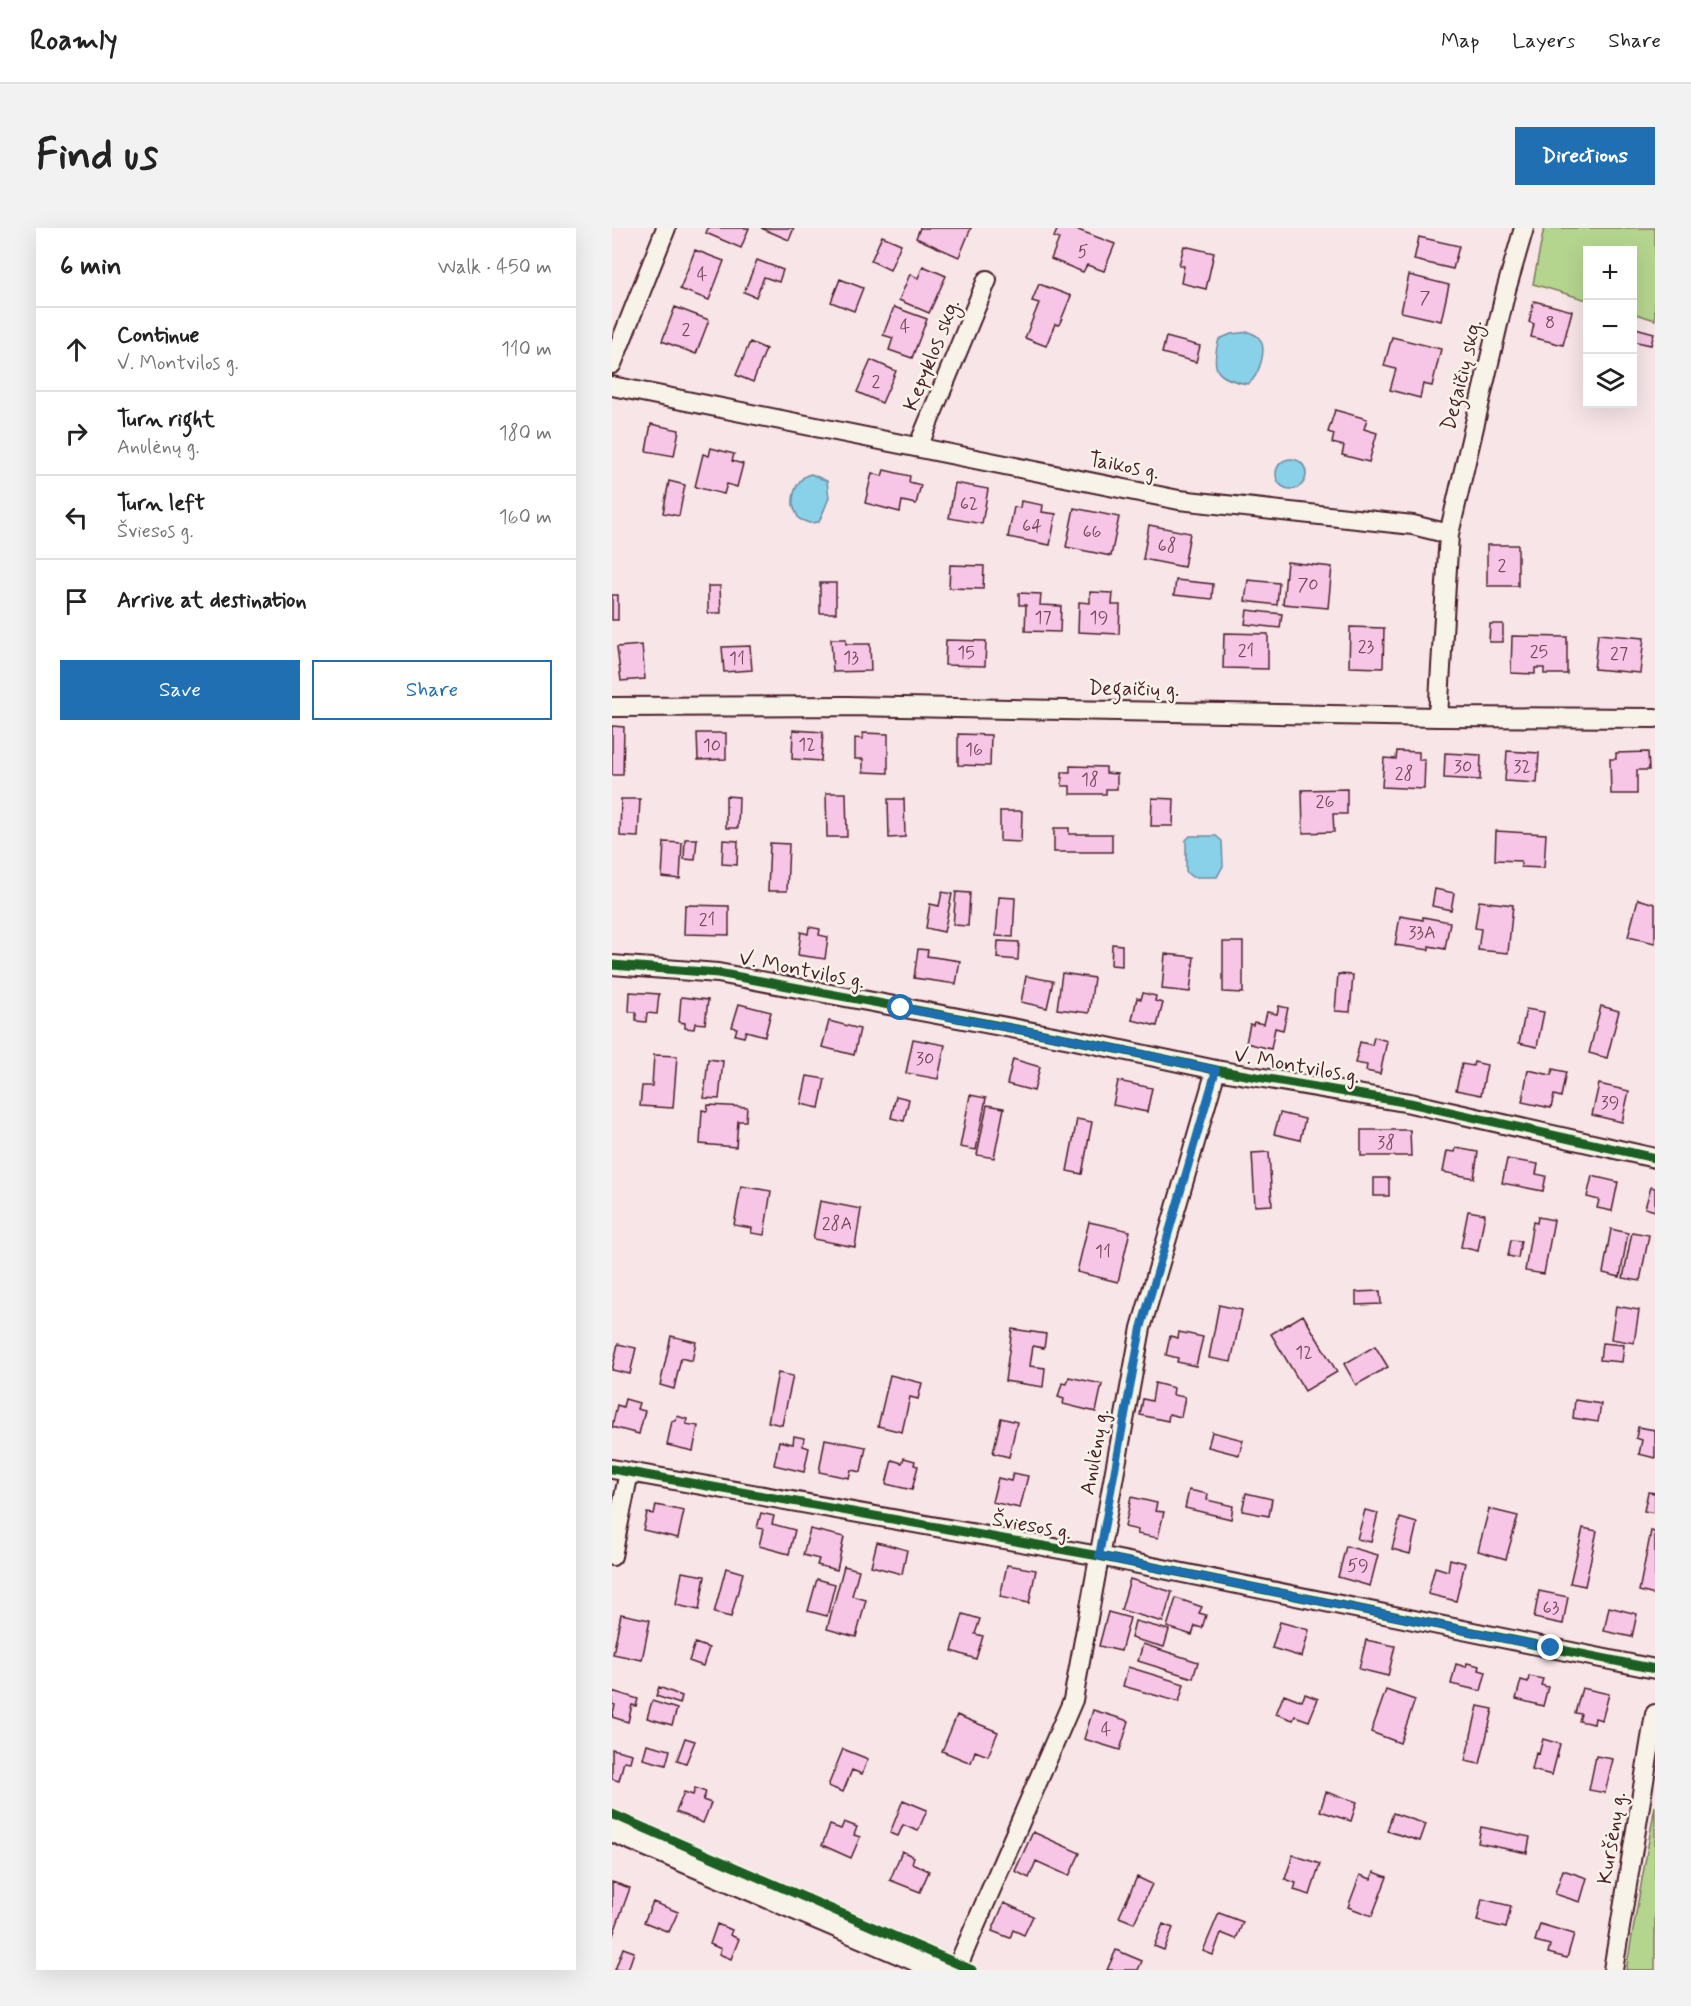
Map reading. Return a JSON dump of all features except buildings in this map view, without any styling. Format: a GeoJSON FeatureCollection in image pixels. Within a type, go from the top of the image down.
{"type":"FeatureCollection","features":[{"type":"Feature","properties":{"kind":"main road"},"geometry":{"type":"LineString","coordinates":[[612,1829],[943,1970]]}},
{"type":"Feature","properties":{"kind":"street"},"geometry":{"type":"LineString","coordinates":[[612,364],[666,228]]}},
{"type":"Feature","properties":{"kind":"street","name":"Degaičių skg."},"geometry":{"type":"LineString","coordinates":[[1449,534],[1500,313],[1524,228]]}},
{"type":"Feature","properties":{"kind":"street","name":"Kepyklos skg."},"geometry":{"type":"LineString","coordinates":[[918,447],[987,280]]}},
{"type":"Feature","properties":{"kind":"street","name":"Taikos g."},"geometry":{"type":"LineString","coordinates":[[612,387],[1179,500],[1413,525],[1449,534]]}},
{"type":"Feature","properties":{"kind":"street"},"geometry":{"type":"LineString","coordinates":[[1438,717],[1449,534]]}},
{"type":"Feature","properties":{"kind":"street","name":"Degaičių g."},"geometry":{"type":"LineString","coordinates":[[612,707],[847,706],[1438,717],[1655,718]]}},
{"type":"Feature","properties":{"kind":"street","name":"V. Montvilos g."},"geometry":{"type":"LineString","coordinates":[[612,964],[718,973],[1070,1039],[1216,1070],[1410,1103],[1655,1158]]}},
{"type":"Feature","properties":{"kind":"street","name":"Anulėnų g."},"geometry":{"type":"LineString","coordinates":[[956,1970],[1073,1700],[1141,1328],[1216,1070]]}},
{"type":"Feature","properties":{"kind":"street"},"geometry":{"type":"LineString","coordinates":[[612,1556],[620,1471]]}},
{"type":"Feature","properties":{"kind":"street","name":"Šviesos g."},"geometry":{"type":"LineString","coordinates":[[620,1471],[1099,1556],[1655,1669]]}},
{"type":"Feature","properties":{"kind":"street","name":"Kuršėnų g."},"geometry":{"type":"LineString","coordinates":[[1613,1970],[1655,1714]]}},
{"type":"Feature","properties":{"kind":"green space"},"geometry":{"type":"Polygon","coordinates":[[[1544,228],[1655,228],[1655,320],[1637,314],[1637,246],[1583,246],[1583,299],[1533,284],[1544,228]]]}},
{"type":"Feature","properties":{"kind":"green space"},"geometry":{"type":"Polygon","coordinates":[[[1655,1806],[1655,1970],[1626,1970],[1655,1806]]]}},
{"type":"Feature","properties":{"kind":"water"},"geometry":{"type":"Polygon","coordinates":[[[1249,332],[1257,336],[1261,342],[1263,354],[1256,375],[1248,384],[1222,376],[1215,359],[1219,339],[1231,334],[1249,332]]]}},
{"type":"Feature","properties":{"kind":"water"},"geometry":{"type":"Polygon","coordinates":[[[1291,459],[1297,460],[1305,468],[1305,480],[1297,488],[1291,489],[1285,488],[1277,480],[1276,474],[1277,468],[1285,460],[1291,459]]]}},
{"type":"Feature","properties":{"kind":"water"},"geometry":{"type":"Polygon","coordinates":[[[811,474],[827,481],[829,498],[819,522],[809,523],[799,519],[793,507],[793,500],[800,481],[811,474]]]}},
{"type":"Feature","properties":{"kind":"water"},"geometry":{"type":"Polygon","coordinates":[[[1190,836],[1216,836],[1222,841],[1223,866],[1217,877],[1192,877],[1186,872],[1186,840],[1190,836]]]}},
{"type":"Feature","properties":{"kind":"cycle path"},"geometry":{"type":"LineString","coordinates":[[612,965],[718,973],[1070,1039],[1216,1070],[1410,1103],[1655,1158]]}},
{"type":"Feature","properties":{"kind":"cycle path"},"geometry":{"type":"LineString","coordinates":[[612,1469],[1099,1556],[1655,1669]]}},
{"type":"Feature","properties":{"kind":"cycle path"},"geometry":{"type":"LineString","coordinates":[[612,1814],[972,1970]]}},
{"type":"Feature","properties":{"kind":"route"},"geometry":{"type":"LineString","coordinates":[[901,1008],[1070,1039],[1216,1070],[1141,1328],[1099,1556],[1551,1648]]}}]}
